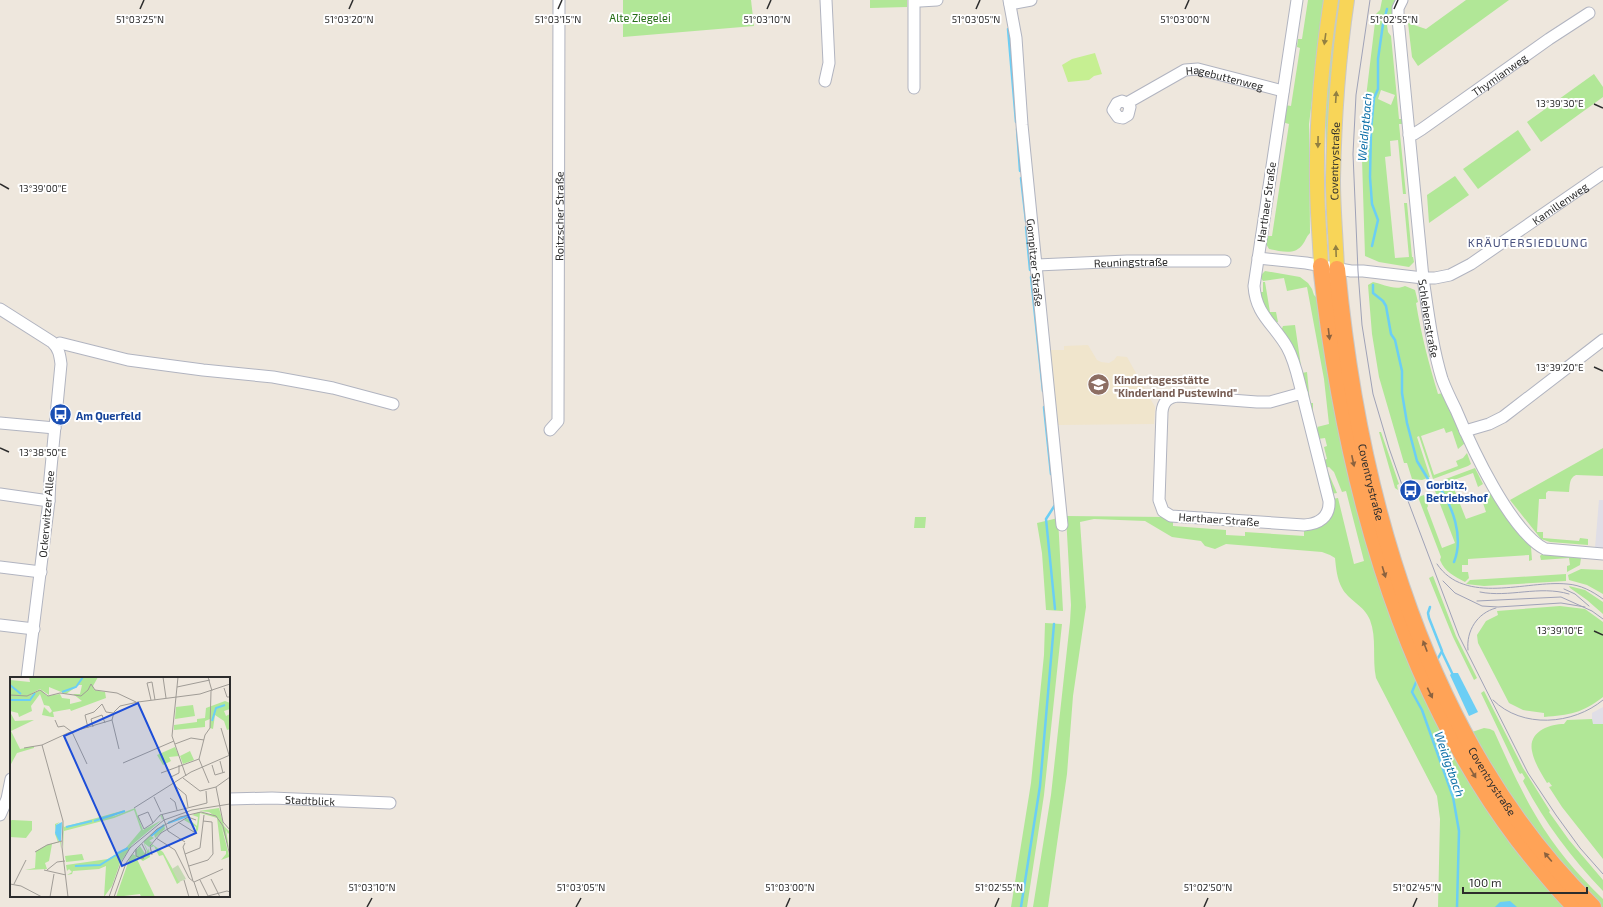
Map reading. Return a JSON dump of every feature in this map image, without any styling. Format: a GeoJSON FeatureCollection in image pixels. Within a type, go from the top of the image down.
{"type":"FeatureCollection","features":[{"type":"Feature","properties":{"kind":"highway","name":"Coventrystraße"},"geometry":{"type":"LineString","coordinates":[[1329,268],[1331,346],[1342,411],[1354,467],[1400,622],[1425,682],[1453,740],[1485,792],[1540,868],[1575,907]]}},
{"type":"Feature","properties":{"kind":"highway","name":"Coventrystraße"},"geometry":{"type":"LineString","coordinates":[[1329,268],[1346,351],[1355,407],[1379,509],[1406,598],[1435,673],[1464,733],[1495,786],[1545,854],[1593,907]]}},
{"type":"Feature","properties":{"kind":"main road","name":"Coventrystraße"},"geometry":{"type":"LineString","coordinates":[[1329,268],[1317,182],[1318,120],[1322,58],[1331,0]]}},
{"type":"Feature","properties":{"kind":"main road","name":"Coventrystraße"},"geometry":{"type":"LineString","coordinates":[[1329,268],[1334,127],[1338,73],[1347,0]]}},
{"type":"Feature","properties":{"kind":"street","name":"Roitzscher Straße"},"geometry":{"type":"LineString","coordinates":[[550,430],[558,421],[559,0]]}},
{"type":"Feature","properties":{"kind":"street"},"geometry":{"type":"LineString","coordinates":[[825,81],[829,63],[826,0]]}},
{"type":"Feature","properties":{"kind":"street"},"geometry":{"type":"LineString","coordinates":[[914,0],[914,88]]}},
{"type":"Feature","properties":{"kind":"street"},"geometry":{"type":"LineString","coordinates":[[917,0],[936,0]]}},
{"type":"Feature","properties":{"kind":"street"},"geometry":{"type":"LineString","coordinates":[[1009,2],[1031,0]]}},
{"type":"Feature","properties":{"kind":"street","name":"Harthaer Straße"},"geometry":{"type":"LineString","coordinates":[[1297,0],[1254,286],[1255,298],[1259,309],[1287,347],[1294,361],[1302,393],[1329,501],[1329,506],[1325,517],[1318,523],[1304,525],[1171,516],[1163,510],[1159,500],[1161,419],[1162,407],[1167,400],[1173,396],[1178,396],[1270,402],[1302,393]]}},
{"type":"Feature","properties":{"kind":"street","name":"Schlehenstraße"},"geometry":{"type":"LineString","coordinates":[[1402,0],[1398,8],[1398,19],[1423,278],[1428,320],[1443,380],[1477,458],[1506,508],[1526,534],[1545,549],[1603,554]]}},
{"type":"Feature","properties":{"kind":"street","name":"Gompitzer Straße"},"geometry":{"type":"LineString","coordinates":[[1009,2],[1016,38],[1022,125],[1062,525]]}},
{"type":"Feature","properties":{"kind":"street","name":"Thymianweg"},"geometry":{"type":"LineString","coordinates":[[1409,135],[1422,130],[1589,13]]}},
{"type":"Feature","properties":{"kind":"street","name":"Hagebuttenweg"},"geometry":{"type":"LineString","coordinates":[[1127,103],[1185,70],[1190,69],[1198,69],[1283,91]]}},
{"type":"Feature","properties":{"kind":"street","name":"Kamillenweg"},"geometry":{"type":"LineString","coordinates":[[1329,268],[1423,278],[1435,278],[1450,275],[1461,270],[1603,173]]}},
{"type":"Feature","properties":{"kind":"street"},"geometry":{"type":"LineString","coordinates":[[1258,258],[1329,268]]}},
{"type":"Feature","properties":{"kind":"street","name":"Reuningstraße"},"geometry":{"type":"LineString","coordinates":[[1037,265],[1127,261],[1225,261]]}},
{"type":"Feature","properties":{"kind":"street"},"geometry":{"type":"LineString","coordinates":[[0,309],[56,346],[60,343],[128,360],[273,377],[333,388],[392,404]]}},
{"type":"Feature","properties":{"kind":"street"},"geometry":{"type":"LineString","coordinates":[[1465,431],[1490,424],[1503,417],[1603,340]]}},
{"type":"Feature","properties":{"kind":"street","name":"Ockerwitzer Allee"},"geometry":{"type":"LineString","coordinates":[[27,677],[49,501],[61,364],[56,346]]}},
{"type":"Feature","properties":{"kind":"street"},"geometry":{"type":"LineString","coordinates":[[0,423],[55,428]]}},
{"type":"Feature","properties":{"kind":"street"},"geometry":{"type":"LineString","coordinates":[[0,494],[49,501]]}},
{"type":"Feature","properties":{"kind":"street"},"geometry":{"type":"LineString","coordinates":[[0,567],[41,572]]}},
{"type":"Feature","properties":{"kind":"street"},"geometry":{"type":"LineString","coordinates":[[0,625],[34,629]]}},
{"type":"Feature","properties":{"kind":"street"},"geometry":{"type":"LineString","coordinates":[[0,815],[7,798],[10,784]]}},
{"type":"Feature","properties":{"kind":"street","name":"Stadtblick"},"geometry":{"type":"LineString","coordinates":[[230,799],[272,798],[390,803]]}},
{"type":"Feature","properties":{"kind":"street"},"geometry":{"type":"LineString","coordinates":[[0,815],[10,813]]}},
{"type":"Feature","properties":{"kind":"shaded area","name":"Kindertagesstätte \"Kinderland Pustewind\""},"geometry":{"type":"Polygon","coordinates":[[[1088,345],[1097,360],[1101,362],[1109,363],[1117,356],[1127,357],[1155,407],[1154,424],[1058,425],[1050,350],[1064,350],[1064,346],[1088,345]]]}},
{"type":"Feature","properties":{"kind":"shaded area"},"geometry":{"type":"Polygon","coordinates":[[[1599,500],[1603,500],[1603,549],[1595,548],[1599,500]]]}},
{"type":"Feature","properties":{"kind":"shaded area"},"geometry":{"type":"Polygon","coordinates":[[[1603,707],[1603,724],[1592,724],[1592,713],[1603,707]]]}},
{"type":"Feature","properties":{"kind":"green space","name":"Alte Ziegelei"},"geometry":{"type":"Polygon","coordinates":[[[623,0],[751,0],[754,26],[623,37],[623,0]]]}},
{"type":"Feature","properties":{"kind":"green space"},"geometry":{"type":"Polygon","coordinates":[[[870,0],[907,0],[907,7],[870,8],[870,0]]]}},
{"type":"Feature","properties":{"kind":"green space"},"geometry":{"type":"Polygon","coordinates":[[[1308,0],[1325,0],[1309,124],[1310,233],[1300,248],[1288,252],[1269,249],[1266,244],[1267,236],[1272,236],[1289,124],[1282,122],[1285,105],[1291,106],[1300,48],[1297,47],[1298,39],[1302,39],[1308,0]]]}},
{"type":"Feature","properties":{"kind":"green space"},"geometry":{"type":"Polygon","coordinates":[[[1335,0],[1341,0],[1331,234],[1327,234],[1326,79],[1335,0]]]}},
{"type":"Feature","properties":{"kind":"green space"},"geometry":{"type":"Polygon","coordinates":[[[1382,0],[1398,0],[1395,24],[1387,25],[1388,32],[1391,36],[1399,119],[1403,119],[1404,124],[1399,124],[1406,194],[1403,194],[1398,140],[1390,141],[1391,156],[1385,157],[1395,258],[1409,257],[1404,203],[1407,203],[1412,257],[1414,262],[1409,267],[1379,262],[1365,256],[1362,159],[1363,122],[1376,14],[1380,10],[1382,0]],[[1381,90],[1378,99],[1391,105],[1395,95],[1381,90]]]}},
{"type":"Feature","properties":{"kind":"green space"},"geometry":{"type":"Polygon","coordinates":[[[1466,0],[1509,0],[1418,66],[1412,57],[1408,23],[1426,29],[1466,0]]]}},
{"type":"Feature","properties":{"kind":"green space"},"geometry":{"type":"Polygon","coordinates":[[[1095,53],[1102,74],[1094,76],[1089,80],[1068,82],[1062,65],[1072,59],[1095,53]]]}},
{"type":"Feature","properties":{"kind":"green space"},"geometry":{"type":"Polygon","coordinates":[[[1594,74],[1603,87],[1603,97],[1541,142],[1527,122],[1594,74]]]}},
{"type":"Feature","properties":{"kind":"green space"},"geometry":{"type":"Polygon","coordinates":[[[1518,130],[1531,150],[1478,189],[1463,169],[1518,130]]]}},
{"type":"Feature","properties":{"kind":"green space"},"geometry":{"type":"Polygon","coordinates":[[[1455,176],[1469,195],[1429,223],[1427,195],[1455,176]]]}},
{"type":"Feature","properties":{"kind":"green space"},"geometry":{"type":"Polygon","coordinates":[[[1265,271],[1300,277],[1308,283],[1314,295],[1320,301],[1431,705],[1428,708],[1564,907],[1438,907],[1440,819],[1437,796],[1376,678],[1374,641],[1370,620],[1364,610],[1348,596],[1340,585],[1336,570],[1335,558],[1322,552],[1226,544],[1215,549],[1205,546],[1201,541],[1172,537],[1145,521],[1094,519],[1080,522],[1086,607],[1073,696],[1067,774],[1048,907],[1033,907],[1051,795],[1070,622],[1071,605],[1066,516],[1166,517],[1173,519],[1173,526],[1226,530],[1226,535],[1245,536],[1245,532],[1304,536],[1304,529],[1311,529],[1332,499],[1338,498],[1354,564],[1364,561],[1346,491],[1342,492],[1334,472],[1329,467],[1325,468],[1324,460],[1327,459],[1324,447],[1327,446],[1325,438],[1318,439],[1315,429],[1318,428],[1317,427],[1329,424],[1324,379],[1307,287],[1287,291],[1284,278],[1263,281],[1261,278],[1265,271]]]}},
{"type":"Feature","properties":{"kind":"green space"},"geometry":{"type":"Polygon","coordinates":[[[1263,282],[1265,282],[1270,312],[1276,312],[1278,322],[1275,323],[1263,307],[1258,292],[1263,292],[1263,282]]]}},
{"type":"Feature","properties":{"kind":"green space"},"geometry":{"type":"Polygon","coordinates":[[[1373,282],[1397,288],[1405,286],[1415,290],[1423,338],[1438,394],[1443,393],[1465,443],[1458,449],[1452,431],[1446,433],[1444,428],[1421,436],[1434,475],[1458,466],[1456,461],[1463,458],[1467,453],[1471,464],[1468,466],[1433,479],[1419,436],[1417,437],[1430,477],[1422,480],[1412,479],[1407,463],[1404,463],[1379,377],[1372,334],[1368,285],[1373,282]]]}},
{"type":"Feature","properties":{"kind":"green space"},"geometry":{"type":"Polygon","coordinates":[[[1295,325],[1302,373],[1307,372],[1310,403],[1313,403],[1313,419],[1281,331],[1283,326],[1295,325]]]}},
{"type":"Feature","properties":{"kind":"green space"},"geometry":{"type":"Polygon","coordinates":[[[1379,432],[1381,432],[1399,484],[1397,485],[1398,490],[1395,488],[1379,432]]]}},
{"type":"Feature","properties":{"kind":"green space"},"geometry":{"type":"Polygon","coordinates":[[[1603,448],[1603,476],[1576,475],[1571,480],[1569,492],[1548,491],[1546,493],[1546,499],[1539,499],[1537,532],[1543,532],[1543,538],[1579,541],[1580,538],[1588,539],[1588,545],[1550,542],[1541,539],[1510,500],[1603,448]]]}},
{"type":"Feature","properties":{"kind":"green space"},"geometry":{"type":"Polygon","coordinates":[[[1475,468],[1483,484],[1478,487],[1473,473],[1451,481],[1466,519],[1486,512],[1481,497],[1491,492],[1531,547],[1532,560],[1529,561],[1529,555],[1468,559],[1468,565],[1462,565],[1462,572],[1468,572],[1469,578],[1465,582],[1444,568],[1418,497],[1424,495],[1428,506],[1427,508],[1442,548],[1455,543],[1435,491],[1436,485],[1443,482],[1443,480],[1475,468]]]}},
{"type":"Feature","properties":{"kind":"green space"},"geometry":{"type":"Polygon","coordinates":[[[1326,472],[1328,472],[1337,493],[1331,494],[1326,472]]]}},
{"type":"Feature","properties":{"kind":"green space"},"geometry":{"type":"Polygon","coordinates":[[[915,517],[926,517],[925,528],[914,528],[915,517]]]}},
{"type":"Feature","properties":{"kind":"green space"},"geometry":{"type":"Polygon","coordinates":[[[1058,518],[1063,611],[1046,610],[1042,553],[1037,523],[1058,518]]]}},
{"type":"Feature","properties":{"kind":"green space"},"geometry":{"type":"Polygon","coordinates":[[[1542,554],[1581,558],[1580,565],[1567,572],[1567,566],[1570,565],[1569,558],[1541,560],[1540,556],[1542,554]]]}},
{"type":"Feature","properties":{"kind":"green space"},"geometry":{"type":"Polygon","coordinates":[[[1581,569],[1603,570],[1603,594],[1587,585],[1569,580],[1568,575],[1581,569]]]}},
{"type":"Feature","properties":{"kind":"green space"},"geometry":{"type":"Polygon","coordinates":[[[1566,574],[1566,581],[1484,586],[1466,584],[1470,580],[1566,574]]]}},
{"type":"Feature","properties":{"kind":"green space"},"geometry":{"type":"Polygon","coordinates":[[[1433,576],[1456,636],[1477,678],[1474,680],[1453,637],[1429,578],[1433,576]]]}},
{"type":"Feature","properties":{"kind":"green space"},"geometry":{"type":"Polygon","coordinates":[[[1569,586],[1585,590],[1603,602],[1603,614],[1570,588],[1569,586]]]}},
{"type":"Feature","properties":{"kind":"green space"},"geometry":{"type":"Polygon","coordinates":[[[1560,606],[1585,609],[1603,622],[1603,697],[1582,710],[1544,717],[1544,713],[1523,710],[1509,703],[1478,643],[1477,635],[1486,621],[1498,615],[1497,611],[1560,606]]]}},
{"type":"Feature","properties":{"kind":"green space"},"geometry":{"type":"Polygon","coordinates":[[[1045,623],[1062,624],[1044,795],[1027,907],[1011,907],[1031,783],[1044,655],[1045,623]]]}},
{"type":"Feature","properties":{"kind":"green space"},"geometry":{"type":"Polygon","coordinates":[[[1484,691],[1523,768],[1550,811],[1549,812],[1569,840],[1603,880],[1603,891],[1559,839],[1531,796],[1523,781],[1525,778],[1522,773],[1520,774],[1518,771],[1481,693],[1484,691]]]}},
{"type":"Feature","properties":{"kind":"green space"},"geometry":{"type":"Polygon","coordinates":[[[1592,719],[1593,724],[1603,724],[1603,859],[1562,807],[1549,787],[1552,786],[1549,782],[1547,783],[1540,771],[1532,751],[1533,739],[1541,730],[1558,724],[1564,724],[1567,720],[1592,719]]]}},
{"type":"Feature","properties":{"kind":"green space"},"geometry":{"type":"Polygon","coordinates":[[[1484,728],[1494,731],[1519,785],[1550,839],[1566,860],[1603,899],[1603,907],[1600,907],[1518,812],[1472,732],[1484,728]]]}},
{"type":"Feature","properties":{"kind":"water"},"geometry":{"type":"Polygon","coordinates":[[[1452,673],[1458,673],[1478,712],[1469,716],[1450,675],[1452,673]]]}},
{"type":"Feature","properties":{"kind":"water"},"geometry":{"type":"Polygon","coordinates":[[[1510,901],[1517,907],[1495,907],[1500,902],[1510,901]]]}},
{"type":"Feature","properties":{"kind":"waterway","name":"Weidigtbach"},"geometry":{"type":"LineString","coordinates":[[1372,246],[1378,220],[1372,204],[1370,177],[1371,131],[1374,98],[1378,89],[1378,59],[1383,24],[1387,9]]}},
{"type":"Feature","properties":{"kind":"waterway"},"geometry":{"type":"LineString","coordinates":[[1008,29],[1016,122]]}},
{"type":"Feature","properties":{"kind":"waterway"},"geometry":{"type":"LineString","coordinates":[[1017,129],[1020,171]]}},
{"type":"Feature","properties":{"kind":"waterway"},"geometry":{"type":"LineString","coordinates":[[1021,178],[1026,221]]}},
{"type":"Feature","properties":{"kind":"waterway"},"geometry":{"type":"LineString","coordinates":[[1026,227],[1030,270]]}},
{"type":"Feature","properties":{"kind":"waterway"},"geometry":{"type":"LineString","coordinates":[[1031,277],[1043,391]]}},
{"type":"Feature","properties":{"kind":"waterway","name":"Weidigtbach"},"geometry":{"type":"LineString","coordinates":[[1373,285],[1373,293],[1383,301],[1386,306],[1391,334],[1395,340],[1402,371],[1402,393],[1407,423],[1417,461],[1428,479]]}},
{"type":"Feature","properties":{"kind":"waterway"},"geometry":{"type":"LineString","coordinates":[[1044,407],[1051,474]]}},
{"type":"Feature","properties":{"kind":"waterway","name":"Weidigtbach"},"geometry":{"type":"LineString","coordinates":[[1437,484],[1448,502],[1455,522],[1458,542],[1454,562]]}},
{"type":"Feature","properties":{"kind":"waterway"},"geometry":{"type":"LineString","coordinates":[[1055,503],[1046,519],[1055,609]]}},
{"type":"Feature","properties":{"kind":"waterway","name":"Weidigtbach"},"geometry":{"type":"LineString","coordinates":[[1430,607],[1428,613],[1429,618],[1442,651],[1437,660]]}},
{"type":"Feature","properties":{"kind":"waterway"},"geometry":{"type":"LineString","coordinates":[[1021,907],[1040,786],[1054,624]]}},
{"type":"Feature","properties":{"kind":"waterway"},"geometry":{"type":"LineString","coordinates":[[1442,652],[1452,673]]}},
{"type":"Feature","properties":{"kind":"waterway","name":"Weidigtbach"},"geometry":{"type":"LineString","coordinates":[[1417,680],[1412,692],[1422,710],[1453,797],[1459,831],[1457,907]]}},
{"type":"Feature","properties":{"kind":"tram line"},"geometry":{"type":"LineString","coordinates":[[1370,0],[1356,95],[1353,154],[1362,325],[1373,394],[1402,485],[1459,636],[1528,773],[1580,848],[1603,874]]}},
{"type":"Feature","properties":{"kind":"tram line"},"geometry":{"type":"LineString","coordinates":[[1437,564],[1449,577],[1463,584],[1480,588],[1567,584],[1586,589],[1603,599]]}},
{"type":"Feature","properties":{"kind":"tram line"},"geometry":{"type":"LineString","coordinates":[[1443,581],[1455,593],[1482,606],[1498,607],[1561,603],[1585,607]]}},
{"type":"Feature","properties":{"kind":"tram line"},"geometry":{"type":"LineString","coordinates":[[1564,589],[1575,594],[1589,606]]}},
{"type":"Feature","properties":{"kind":"tram line"},"geometry":{"type":"LineString","coordinates":[[1480,592],[1502,594],[1547,591],[1569,594]]}},
{"type":"Feature","properties":{"kind":"tram line"},"geometry":{"type":"LineString","coordinates":[[1477,601],[1561,597],[1592,611],[1603,619]]}},
{"type":"Feature","properties":{"kind":"tram line"},"geometry":{"type":"LineString","coordinates":[[1468,650],[1469,636],[1474,624],[1483,614],[1496,608]]}},
{"type":"Feature","properties":{"kind":"tram line"},"geometry":{"type":"LineString","coordinates":[[1493,700],[1518,716],[1548,720],[1563,719],[1577,715],[1603,700]]}},
{"type":"Feature","properties":{"kind":"place","name":"Kindertagesstätte \"Kinderland Pustewind\""},"geometry":{"type":"Point","coordinates":[1098,385]}},
{"type":"Feature","properties":{"kind":"place","name":"Am Querfeld"},"geometry":{"type":"Point","coordinates":[60,415]}},
{"type":"Feature","properties":{"kind":"place","name":"Gorbitz, Betriebshof"},"geometry":{"type":"Point","coordinates":[1410,490]}},
{"type":"Feature","properties":{"kind":"district","name":"KRÄUTERSIEDLUNG"},"geometry":{"type":"Point","coordinates":[1528,242]}}]}
